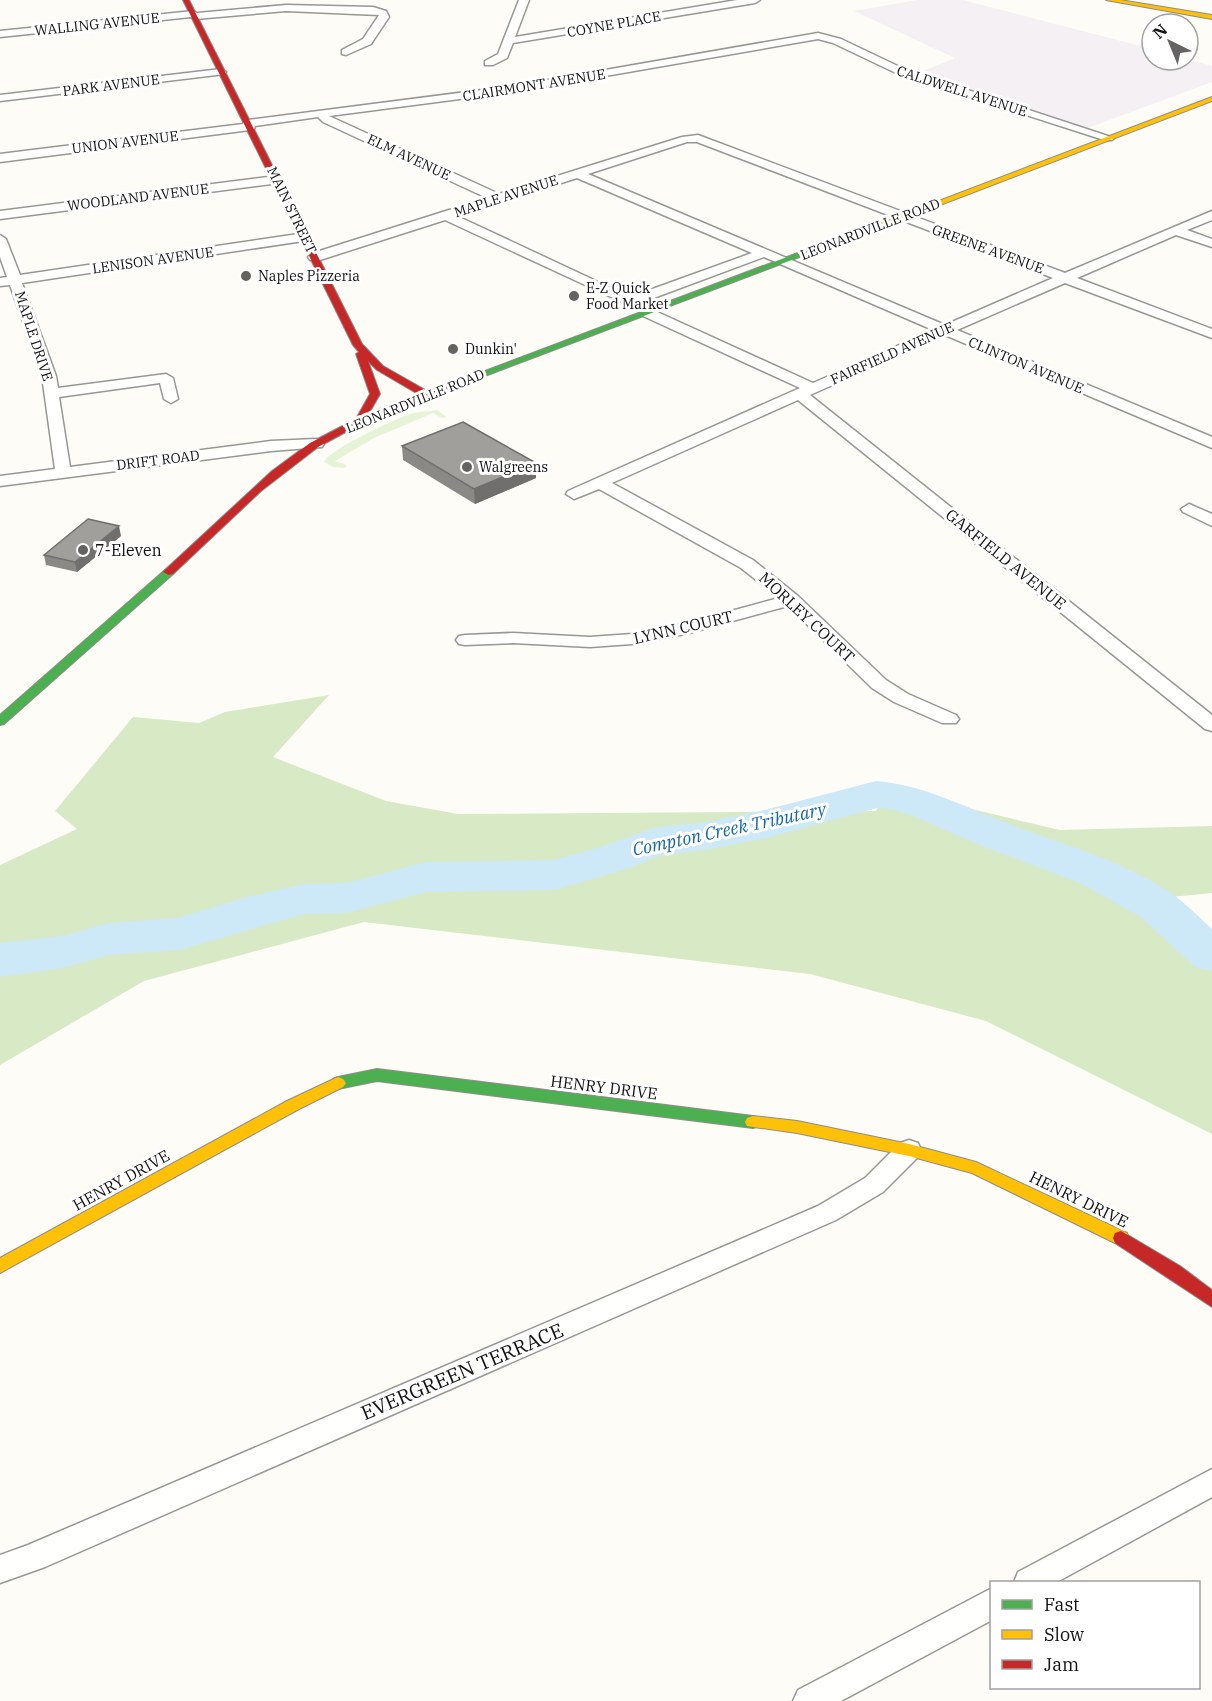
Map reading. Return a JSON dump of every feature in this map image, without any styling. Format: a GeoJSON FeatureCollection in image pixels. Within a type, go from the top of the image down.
{"type":"FeatureCollection","features":[{"type":"Feature","properties":{"kind":"street","name":"MAIN STREET"},"geometry":{"type":"LineString","coordinates":[[186,0],[358,345],[380,368],[426,395]]}},
{"type":"Feature","properties":{"kind":"street"},"geometry":{"type":"LineString","coordinates":[[489,63],[502,56],[524,0]]}},
{"type":"Feature","properties":{"kind":"street","name":"COYNE PLACE"},"geometry":{"type":"LineString","coordinates":[[509,41],[755,0]]}},
{"type":"Feature","properties":{"kind":"street"},"geometry":{"type":"LineString","coordinates":[[1109,0],[1212,17]]}},
{"type":"Feature","properties":{"kind":"street","name":"WALLING AVENUE"},"geometry":{"type":"LineString","coordinates":[[0,34],[286,8],[373,10],[385,15],[363,44],[346,52]]}},
{"type":"Feature","properties":{"kind":"street","name":"CLAIRMONT AVENUE"},"geometry":{"type":"LineString","coordinates":[[249,125],[540,85],[818,36]]}},
{"type":"Feature","properties":{"kind":"street","name":"CALDWELL AVENUE"},"geometry":{"type":"LineString","coordinates":[[818,36],[837,41],[900,72],[1108,138]]}},
{"type":"Feature","properties":{"kind":"street","name":"PARK AVENUE"},"geometry":{"type":"LineString","coordinates":[[0,98],[221,72]]}},
{"type":"Feature","properties":{"kind":"street","name":"LEONARDVILLE ROAD"},"geometry":{"type":"LineString","coordinates":[[0,721],[135,603],[281,469],[316,444],[360,422],[426,395],[1212,99]]}},
{"type":"Feature","properties":{"kind":"street","name":"ELM AVENUE"},"geometry":{"type":"LineString","coordinates":[[321,114],[327,120],[499,199]]}},
{"type":"Feature","properties":{"kind":"street","name":"UNION AVENUE"},"geometry":{"type":"LineString","coordinates":[[0,158],[249,125]]}},
{"type":"Feature","properties":{"kind":"street","name":"MAPLE AVENUE"},"geometry":{"type":"LineString","coordinates":[[315,257],[576,173],[686,139],[698,138]]}},
{"type":"Feature","properties":{"kind":"street","name":"GREENE AVENUE"},"geometry":{"type":"LineString","coordinates":[[698,138],[1212,334]]}},
{"type":"Feature","properties":{"kind":"street","name":"CLINTON AVENUE"},"geometry":{"type":"LineString","coordinates":[[576,173],[761,254],[1212,443]]}},
{"type":"Feature","properties":{"kind":"street","name":"WOODLAND AVENUE"},"geometry":{"type":"LineString","coordinates":[[0,215],[276,180]]}},
{"type":"Feature","properties":{"kind":"street","name":"FAIRFIELD AVENUE"},"geometry":{"type":"LineString","coordinates":[[574,494],[1065,277],[1212,215]]}},
{"type":"Feature","properties":{"kind":"street"},"geometry":{"type":"LineString","coordinates":[[447,216],[624,299],[646,296],[761,254]]}},
{"type":"Feature","properties":{"kind":"street"},"geometry":{"type":"LineString","coordinates":[[1176,231],[1212,243]]}},
{"type":"Feature","properties":{"kind":"street","name":"LENISON AVENUE"},"geometry":{"type":"LineString","coordinates":[[0,282],[305,237]]}},
{"type":"Feature","properties":{"kind":"street","name":"MAPLE DRIVE"},"geometry":{"type":"LineString","coordinates":[[0,239],[44,358],[52,393],[63,472]]}},
{"type":"Feature","properties":{"kind":"street","name":"GARFIELD AVENUE"},"geometry":{"type":"LineString","coordinates":[[648,313],[806,391],[1212,725]]}},
{"type":"Feature","properties":{"kind":"street"},"geometry":{"type":"LineString","coordinates":[[358,345],[375,394],[360,422]]}},
{"type":"Feature","properties":{"kind":"street"},"geometry":{"type":"LineString","coordinates":[[52,393],[166,378],[171,399]]}},
{"type":"Feature","properties":{"kind":"street","name":"DRIFT ROAD"},"geometry":{"type":"LineString","coordinates":[[0,481],[271,446],[316,444]]}},
{"type":"Feature","properties":{"kind":"street","name":"MORLEY COURT"},"geometry":{"type":"LineString","coordinates":[[600,483],[747,564],[792,600],[879,684],[902,698],[949,719]]}},
{"type":"Feature","properties":{"kind":"street"},"geometry":{"type":"LineString","coordinates":[[1189,509],[1212,521]]}},
{"type":"Feature","properties":{"kind":"street","name":"LYNN COURT"},"geometry":{"type":"LineString","coordinates":[[465,640],[513,638],[590,642],[632,639],[675,632],[792,600]]}},
{"type":"Feature","properties":{"kind":"street","name":"HENRY DRIVE"},"geometry":{"type":"LineString","coordinates":[[0,1266],[342,1080],[378,1075],[797,1127],[909,1150],[976,1168],[1125,1240],[1174,1271],[1212,1300]]}},
{"type":"Feature","properties":{"kind":"street","name":"EVERGREEN TERRACE"},"geometry":{"type":"LineString","coordinates":[[0,1569],[45,1552],[827,1213],[874,1185],[909,1150]]}},
{"type":"Feature","properties":{"kind":"street"},"geometry":{"type":"LineString","coordinates":[[1031,1581],[1212,1482]]}},
{"type":"Feature","properties":{"kind":"street"},"geometry":{"type":"LineString","coordinates":[[809,1701],[990,1604]]}},
{"type":"Feature","properties":{"kind":"shaded area"},"geometry":{"type":"Polygon","coordinates":[[[917,0],[963,0],[1140,46],[1140,72],[1200,72],[1200,62],[1212,66],[1212,82],[1085,129],[916,74],[955,58],[854,11],[917,0]]]}},
{"type":"Feature","properties":{"kind":"green space"},"geometry":{"type":"Polygon","coordinates":[[[437,410],[447,417],[442,418],[433,413],[374,438],[335,461],[347,465],[345,468],[333,467],[324,462],[350,442],[380,427],[414,413],[437,410]]]}},
{"type":"Feature","properties":{"kind":"green space"},"geometry":{"type":"Polygon","coordinates":[[[329,695],[273,757],[386,801],[458,814],[876,811],[886,789],[1060,830],[1212,826],[1212,893],[1171,897],[1212,939],[1212,1134],[986,1021],[810,974],[364,922],[144,981],[0,1065],[0,865],[77,829],[55,811],[133,717],[199,723],[225,712],[329,695]]]}},
{"type":"Feature","properties":{"kind":"building","name":"Walgreens"},"geometry":{"type":"Polygon","coordinates":[[[463,422],[536,463],[474,489],[402,446],[463,422]]]}},
{"type":"Feature","properties":{"kind":"building"},"geometry":{"type":"Polygon","coordinates":[[[88,519],[119,526],[75,562],[44,555],[88,519]]]}},
{"type":"Feature","properties":{"kind":"waterway","name":"Compton Creek Tributary"},"geometry":{"type":"LineString","coordinates":[[0,960],[63,952],[109,939],[180,934],[243,914],[304,899],[347,898],[426,877],[555,875],[617,857],[653,842],[705,836],[767,824],[876,794],[897,796],[928,806],[998,836],[1096,872],[1157,906],[1212,955]]}},
{"type":"Feature","properties":{"kind":"traffic: fast"},"geometry":{"type":"LineString","coordinates":[[445,388],[843,239]]}},
{"type":"Feature","properties":{"kind":"traffic: fast"},"geometry":{"type":"LineString","coordinates":[[0,721],[169,572]]}},
{"type":"Feature","properties":{"kind":"traffic: fast"},"geometry":{"type":"LineString","coordinates":[[338,1083],[377,1075],[753,1122]]}},
{"type":"Feature","properties":{"kind":"traffic: slow"},"geometry":{"type":"LineString","coordinates":[[1109,0],[1212,17]]}},
{"type":"Feature","properties":{"kind":"traffic: slow"},"geometry":{"type":"LineString","coordinates":[[843,239],[1212,99]]}},
{"type":"Feature","properties":{"kind":"traffic: slow"},"geometry":{"type":"LineString","coordinates":[[0,1266],[293,1105],[338,1083]]}},
{"type":"Feature","properties":{"kind":"traffic: slow"},"geometry":{"type":"LineString","coordinates":[[753,1122],[797,1127],[909,1150],[976,1168],[1121,1238]]}},
{"type":"Feature","properties":{"kind":"traffic: jam"},"geometry":{"type":"LineString","coordinates":[[186,0],[358,345],[380,368],[426,395]]}},
{"type":"Feature","properties":{"kind":"traffic: jam"},"geometry":{"type":"LineString","coordinates":[[360,421],[375,394],[361,354]]}},
{"type":"Feature","properties":{"kind":"traffic: jam"},"geometry":{"type":"LineString","coordinates":[[169,572],[257,489],[314,445],[361,420],[445,388]]}},
{"type":"Feature","properties":{"kind":"traffic: jam"},"geometry":{"type":"LineString","coordinates":[[1121,1238],[1174,1271],[1212,1300]]}},
{"type":"Feature","properties":{"kind":"place","name":"Naples Pizzeria"},"geometry":{"type":"Point","coordinates":[246,276]}},
{"type":"Feature","properties":{"kind":"place","name":"E-Z Quick Food Market"},"geometry":{"type":"Point","coordinates":[574,296]}},
{"type":"Feature","properties":{"kind":"place","name":"Dunkin'"},"geometry":{"type":"Point","coordinates":[453,349]}},
{"type":"Feature","properties":{"kind":"place","name":"Walgreens"},"geometry":{"type":"Point","coordinates":[467,467]}},
{"type":"Feature","properties":{"kind":"place","name":"7-Eleven"},"geometry":{"type":"Point","coordinates":[83,550]}}]}
